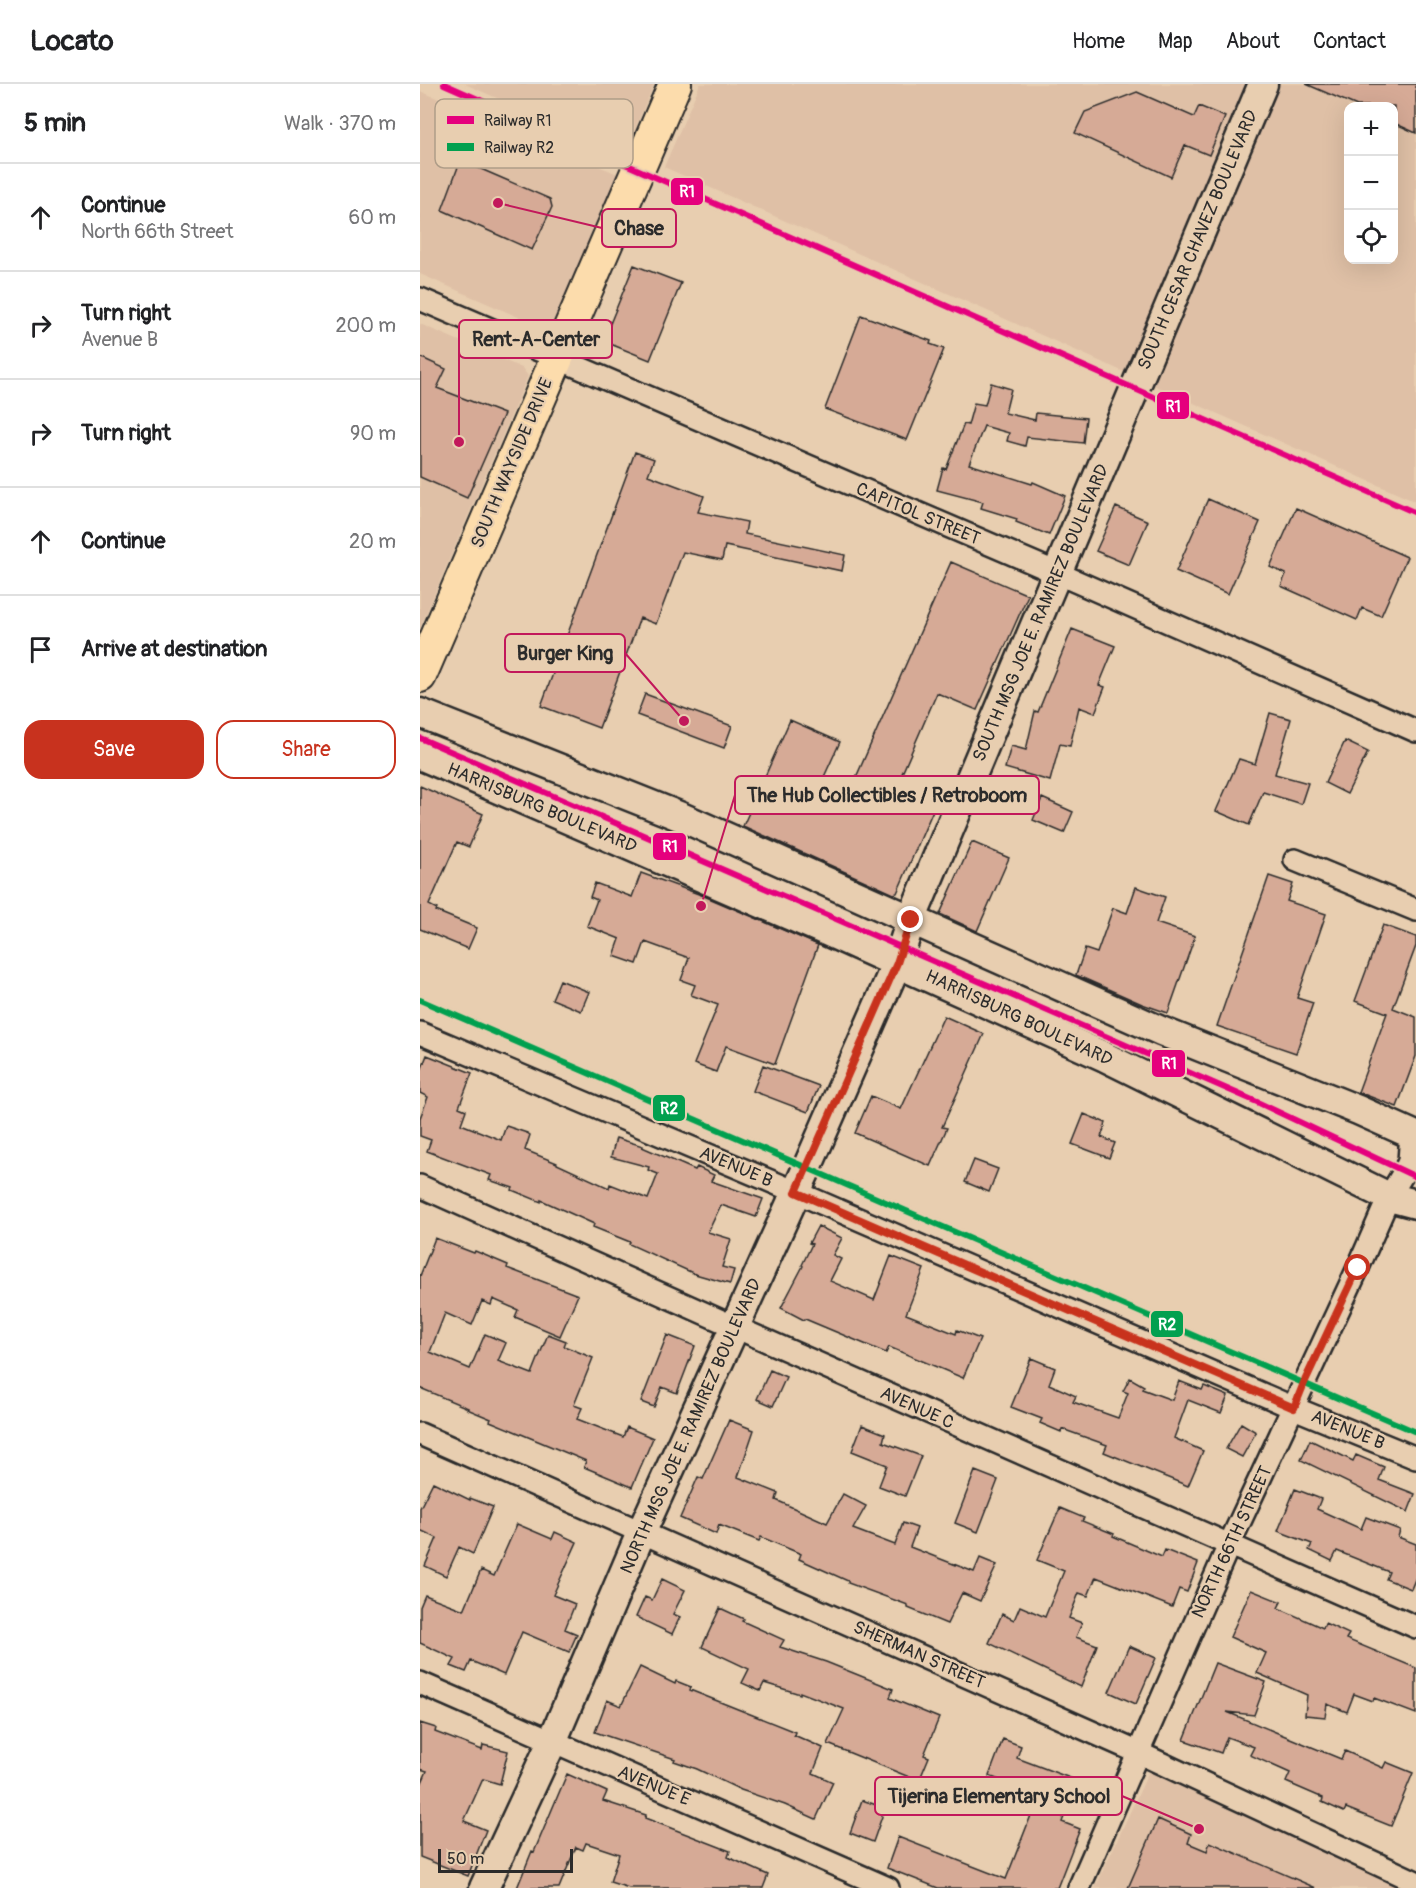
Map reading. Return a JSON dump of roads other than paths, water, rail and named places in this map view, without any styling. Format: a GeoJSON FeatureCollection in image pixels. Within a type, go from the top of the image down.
{"type":"FeatureCollection","features":[{"type":"Feature","properties":{"kind":"main road","name":"SOUTH WAYSIDE DRIVE"},"geometry":{"type":"LineString","coordinates":[[420,676],[675,84]]}},
{"type":"Feature","properties":{"kind":"main road","name":"SOUTH CESAR CHAVEZ BOULEVARD"},"geometry":{"type":"LineString","coordinates":[[1118,430],[1263,84]]}},
{"type":"Feature","properties":{"kind":"main road","name":"SOUTH MSG JOE E. RAMIREZ BOULEVARD"},"geometry":{"type":"LineString","coordinates":[[897,963],[911,920],[1118,430]]}},
{"type":"Feature","properties":{"kind":"main road"},"geometry":{"type":"LineString","coordinates":[[420,713],[679,816],[1161,1031],[1414,1130]]}},
{"type":"Feature","properties":{"kind":"main road","name":"HARRISBURG BOULEVARD"},"geometry":{"type":"LineString","coordinates":[[420,755],[897,963],[1103,1056],[1389,1197],[1416,1204]]}},
{"type":"Feature","properties":{"kind":"main road","name":"NORTH MSG JOE E. RAMIREZ BOULEVARD"},"geometry":{"type":"LineString","coordinates":[[483,1888],[552,1742],[642,1533],[897,963]]}},
{"type":"Feature","properties":{"kind":"main road"},"geometry":{"type":"LineString","coordinates":[[1389,1197],[1416,1212]]}},
{"type":"Feature","properties":{"kind":"street","name":"CAPITOL STREET"},"geometry":{"type":"LineString","coordinates":[[420,299],[1057,573],[1416,731]]}},
{"type":"Feature","properties":{"kind":"street"},"geometry":{"type":"LineString","coordinates":[[1295,860],[1416,909]]}},
{"type":"Feature","properties":{"kind":"street","name":"AVENUE B"},"geometry":{"type":"LineString","coordinates":[[420,1033],[796,1192],[1294,1408],[1416,1458]]}},
{"type":"Feature","properties":{"kind":"street","name":"NORTH 66TH STREET"},"geometry":{"type":"LineString","coordinates":[[1079,1888],[1229,1545],[1294,1408],[1389,1197],[1409,1161],[1414,1130]]}},
{"type":"Feature","properties":{"kind":"street","name":"AVENUE C"},"geometry":{"type":"LineString","coordinates":[[420,1186],[1416,1627]]}},
{"type":"Feature","properties":{"kind":"street","name":"SHERMAN STREET"},"geometry":{"type":"LineString","coordinates":[[420,1434],[1137,1752],[1416,1882]]}},
{"type":"Feature","properties":{"kind":"street","name":"AVENUE E"},"geometry":{"type":"LineString","coordinates":[[420,1683],[888,1888]]}},
{"type":"Feature","properties":{"kind":"railway"},"geometry":{"type":"LineString","coordinates":[[444,84],[478,99]]}},
{"type":"Feature","properties":{"kind":"railway"},"geometry":{"type":"LineString","coordinates":[[633,167],[1416,513]]}},
{"type":"Feature","properties":{"kind":"railway"},"geometry":{"type":"LineString","coordinates":[[420,1000],[1416,1432]]}},
{"type":"Feature","properties":{"kind":"rail line","name":"R1"},"geometry":{"type":"LineString","coordinates":[[444,84],[478,99]]}},
{"type":"Feature","properties":{"kind":"rail line","name":"R1"},"geometry":{"type":"LineString","coordinates":[[633,167],[1416,513]]}},
{"type":"Feature","properties":{"kind":"rail line","name":"R1"},"geometry":{"type":"LineString","coordinates":[[420,738],[1257,1102],[1416,1177]]}},
{"type":"Feature","properties":{"kind":"rail line","name":"R2"},"geometry":{"type":"LineString","coordinates":[[420,1000],[1416,1432]]}},
{"type":"Feature","properties":{"kind":"place","name":"Chase"},"geometry":{"type":"Point","coordinates":[498,203]}},
{"type":"Feature","properties":{"kind":"place","name":"Rent-A-Center"},"geometry":{"type":"Point","coordinates":[459,442]}},
{"type":"Feature","properties":{"kind":"place","name":"Burger King"},"geometry":{"type":"Point","coordinates":[684,721]}},
{"type":"Feature","properties":{"kind":"place","name":"The Hub Collectibles / Retroboom"},"geometry":{"type":"Point","coordinates":[701,906]}},
{"type":"Feature","properties":{"kind":"place","name":"Tijerina Elementary School"},"geometry":{"type":"Point","coordinates":[1199,1829]}}]}
